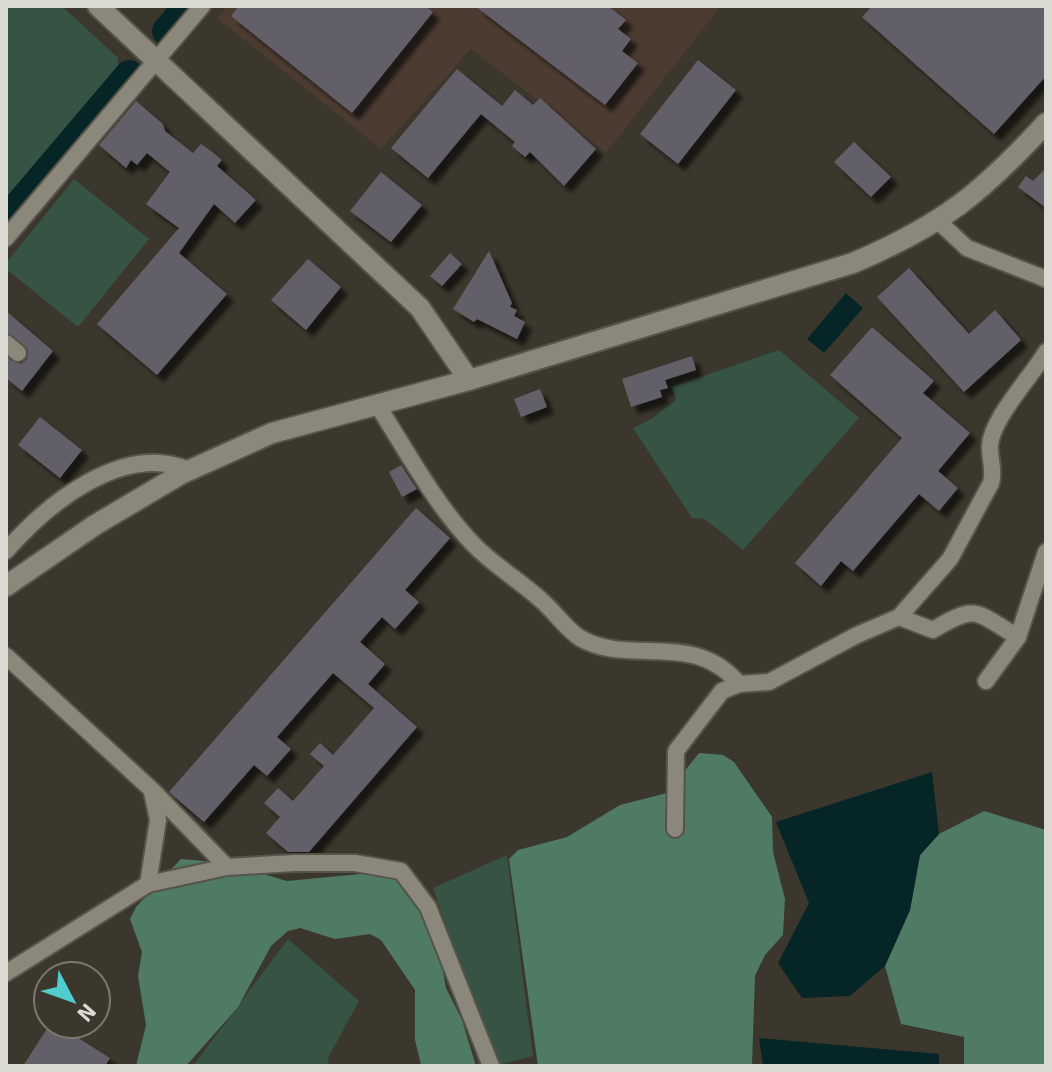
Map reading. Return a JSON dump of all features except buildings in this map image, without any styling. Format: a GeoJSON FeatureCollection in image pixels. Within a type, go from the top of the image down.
{"type":"FeatureCollection","features":[{"type":"Feature","properties":{"kind":"street"},"geometry":{"type":"LineString","coordinates":[[98,6],[329,219],[420,308],[469,380]]}},
{"type":"Feature","properties":{"kind":"street"},"geometry":{"type":"LineString","coordinates":[[6,238],[148,54],[202,6]]}},
{"type":"Feature","properties":{"kind":"street"},"geometry":{"type":"LineString","coordinates":[[6,586],[95,525],[189,470],[272,433],[469,380],[853,263],[939,222],[970,199],[1046,123]]}},
{"type":"Feature","properties":{"kind":"street"},"geometry":{"type":"LineString","coordinates":[[939,222],[967,248],[1046,279]]}},
{"type":"Feature","properties":{"kind":"street"},"geometry":{"type":"LineString","coordinates":[[675,829],[676,751],[722,691],[739,684],[769,682],[857,635],[899,617],[950,559],[991,483],[994,472],[990,445],[995,429],[1046,352]]}},
{"type":"Feature","properties":{"kind":"street"},"geometry":{"type":"LineString","coordinates":[[378,406],[437,497],[476,546],[542,600],[580,638],[602,646],[662,649],[710,661],[725,667],[739,684]]}},
{"type":"Feature","properties":{"kind":"street"},"geometry":{"type":"LineString","coordinates":[[6,551],[65,494],[115,471],[167,461],[189,470]]}},
{"type":"Feature","properties":{"kind":"street"},"geometry":{"type":"LineString","coordinates":[[986,681],[1018,637],[1046,552]]}},
{"type":"Feature","properties":{"kind":"street"},"geometry":{"type":"LineString","coordinates":[[899,617],[933,630],[964,612],[974,611],[1018,637]]}},
{"type":"Feature","properties":{"kind":"street"},"geometry":{"type":"LineString","coordinates":[[6,656],[152,790],[227,867]]}},
{"type":"Feature","properties":{"kind":"street"},"geometry":{"type":"LineString","coordinates":[[148,884],[158,820],[152,790]]}},
{"type":"Feature","properties":{"kind":"street"},"geometry":{"type":"LineString","coordinates":[[6,973],[148,884],[227,867],[355,863],[401,871],[428,907],[491,1066]]}},
{"type":"Feature","properties":{"kind":"shaded area"},"geometry":{"type":"Polygon","coordinates":[[[227,6],[721,6],[606,153],[471,49],[381,149],[217,18],[227,6]]]}},
{"type":"Feature","properties":{"kind":"green space"},"geometry":{"type":"Polygon","coordinates":[[[6,6],[62,6],[118,58],[118,72],[12,202],[6,197],[6,6]]]}},
{"type":"Feature","properties":{"kind":"green space"},"geometry":{"type":"Polygon","coordinates":[[[74,179],[149,239],[78,327],[6,269],[6,263],[74,179]]]}},
{"type":"Feature","properties":{"kind":"green space"},"geometry":{"type":"Polygon","coordinates":[[[779,350],[859,418],[743,550],[705,519],[692,518],[633,428],[653,418],[676,400],[671,387],[779,350]]]}},
{"type":"Feature","properties":{"kind":"green space"},"geometry":{"type":"Polygon","coordinates":[[[699,753],[723,755],[734,762],[772,817],[773,852],[785,899],[783,935],[765,955],[755,976],[752,1065],[538,1066],[509,859],[518,850],[567,837],[620,805],[667,793],[699,753]]]}},
{"type":"Feature","properties":{"kind":"green space"},"geometry":{"type":"Polygon","coordinates":[[[984,811],[1046,830],[1046,1066],[964,1066],[964,1037],[901,1024],[885,966],[910,910],[920,855],[939,834],[984,811]]]}},
{"type":"Feature","properties":{"kind":"green space"},"geometry":{"type":"Polygon","coordinates":[[[507,855],[533,1056],[495,1066],[433,888],[507,855]]]}},
{"type":"Feature","properties":{"kind":"green space"},"geometry":{"type":"Polygon","coordinates":[[[181,859],[226,863],[287,881],[392,871],[413,884],[437,939],[446,988],[462,1020],[476,1066],[421,1065],[415,1040],[415,990],[381,940],[370,934],[335,939],[300,928],[288,931],[271,946],[238,1007],[186,1066],[136,1066],[146,1025],[138,976],[142,952],[130,919],[136,907],[181,859]]]}},
{"type":"Feature","properties":{"kind":"green space"},"geometry":{"type":"Polygon","coordinates":[[[288,939],[359,1001],[328,1058],[329,1066],[193,1066],[288,939]]]}},
{"type":"Feature","properties":{"kind":"water"},"geometry":{"type":"Polygon","coordinates":[[[846,293],[863,308],[824,353],[807,339],[846,293]]]}},
{"type":"Feature","properties":{"kind":"water"},"geometry":{"type":"Polygon","coordinates":[[[932,772],[939,834],[920,855],[910,910],[885,966],[850,996],[802,998],[778,963],[809,903],[776,822],[932,772]]]}},
{"type":"Feature","properties":{"kind":"water"},"geometry":{"type":"Polygon","coordinates":[[[759,1038],[939,1054],[939,1066],[763,1066],[759,1038]]]}},
{"type":"Feature","properties":{"kind":"waterway"},"geometry":{"type":"LineString","coordinates":[[166,31],[187,6]]}},
{"type":"Feature","properties":{"kind":"waterway"},"geometry":{"type":"LineString","coordinates":[[6,219],[129,74]]}}]}
